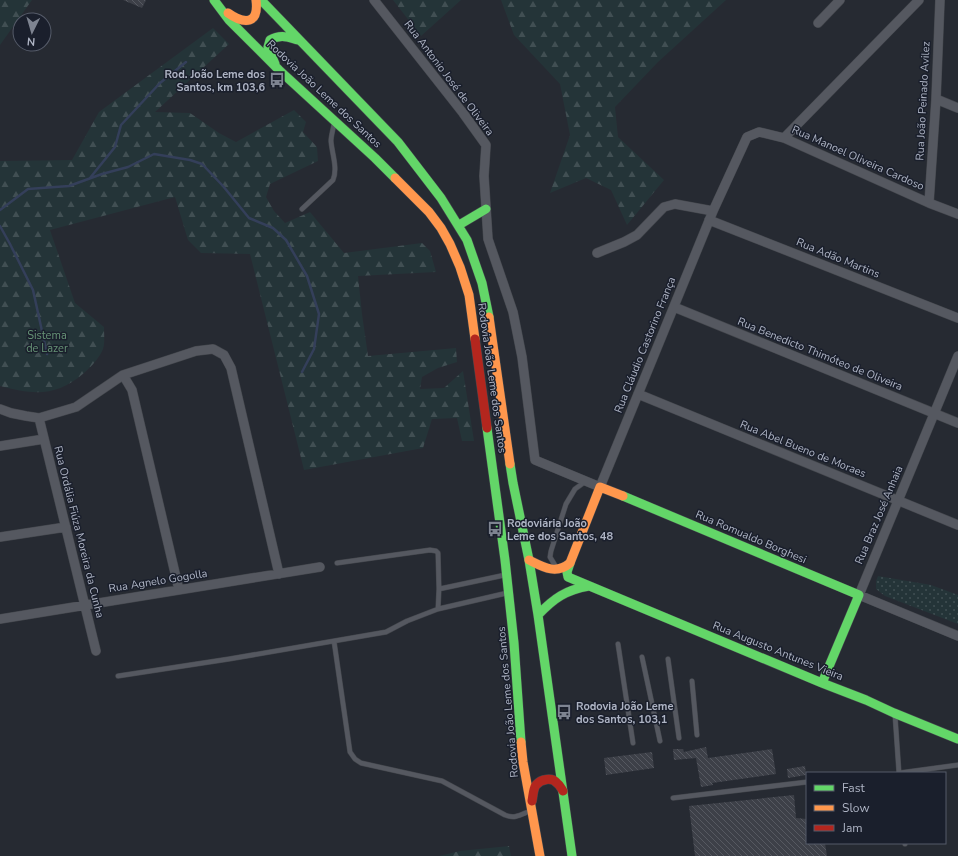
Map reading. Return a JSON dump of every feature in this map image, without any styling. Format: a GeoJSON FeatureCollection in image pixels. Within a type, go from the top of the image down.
{"type":"FeatureCollection","features":[{"type":"Feature","properties":{"kind":"main road","name":"Rodovia João Leme dos Santos"},"geometry":{"type":"LineString","coordinates":[[214,0],[229,20],[279,70],[375,158],[428,212],[441,228],[460,267],[469,295],[507,575],[524,762],[540,856]]}},
{"type":"Feature","properties":{"kind":"main road"},"geometry":{"type":"LineString","coordinates":[[220,8],[237,20],[245,22],[253,18],[255,15],[257,9],[256,0]]}},
{"type":"Feature","properties":{"kind":"main road","name":"Rodovia João Leme dos Santos"},"geometry":{"type":"LineString","coordinates":[[265,1],[298,40],[398,142],[441,198],[467,240],[482,283],[489,316],[514,482],[538,615],[572,856]]}},
{"type":"Feature","properties":{"kind":"main road"},"geometry":{"type":"LineString","coordinates":[[279,70],[268,48],[270,40],[276,36],[285,36],[298,40]]}},
{"type":"Feature","properties":{"kind":"main road"},"geometry":{"type":"LineString","coordinates":[[459,225],[486,209]]}},
{"type":"Feature","properties":{"kind":"main road","name":"Rua Cláudio Castorino França"},"geometry":{"type":"LineString","coordinates":[[568,577],[567,570],[600,487]]}},
{"type":"Feature","properties":{"kind":"main road","name":"Rua Romualdo Borghesi"},"geometry":{"type":"LineString","coordinates":[[600,487],[859,595]]}},
{"type":"Feature","properties":{"kind":"main road"},"geometry":{"type":"LineString","coordinates":[[529,560],[555,570],[561,569],[570,563]]}},
{"type":"Feature","properties":{"kind":"main road","name":"Rua Augusto Antunes Vieira"},"geometry":{"type":"LineString","coordinates":[[568,577],[866,700],[958,740]]}},
{"type":"Feature","properties":{"kind":"main road"},"geometry":{"type":"LineString","coordinates":[[538,615],[559,596],[574,589],[589,586]]}},
{"type":"Feature","properties":{"kind":"main road","name":"Rua Braz José Anhaia"},"geometry":{"type":"LineString","coordinates":[[822,683],[859,595]]}},
{"type":"Feature","properties":{"kind":"main road"},"geometry":{"type":"LineString","coordinates":[[532,810],[534,791],[540,780],[550,779],[557,782],[563,791]]}},
{"type":"Feature","properties":{"kind":"street","name":"Rua Antonio José de Oliveira"},"geometry":{"type":"LineString","coordinates":[[374,0],[463,113],[486,145],[484,176],[488,239],[513,312],[522,357],[535,460]]}},
{"type":"Feature","properties":{"kind":"street"},"geometry":{"type":"LineString","coordinates":[[818,23],[840,0]]}},
{"type":"Feature","properties":{"kind":"street"},"geometry":{"type":"LineString","coordinates":[[784,138],[920,0]]}},
{"type":"Feature","properties":{"kind":"street","name":"Rua João Peinado Avilez"},"geometry":{"type":"LineString","coordinates":[[929,203],[936,99],[940,0]]}},
{"type":"Feature","properties":{"kind":"street"},"geometry":{"type":"LineString","coordinates":[[936,99],[957,107]]}},
{"type":"Feature","properties":{"kind":"street","name":"Rua Manoel Oliveira Cardoso"},"geometry":{"type":"LineString","coordinates":[[747,137],[759,132],[784,138],[929,203],[958,214]]}},
{"type":"Feature","properties":{"kind":"street","name":"Rua Cláudio Castorino França"},"geometry":{"type":"LineString","coordinates":[[600,487],[713,211],[747,137]]}},
{"type":"Feature","properties":{"kind":"street"},"geometry":{"type":"LineString","coordinates":[[597,252],[624,242],[637,235],[664,207],[675,204],[713,211]]}},
{"type":"Feature","properties":{"kind":"street","name":"Rua Adão Martins"},"geometry":{"type":"LineString","coordinates":[[710,220],[958,318]]}},
{"type":"Feature","properties":{"kind":"street","name":"Rua Benedicto Thimóteo de Oliveira"},"geometry":{"type":"LineString","coordinates":[[674,307],[958,423]]}},
{"type":"Feature","properties":{"kind":"street"},"geometry":{"type":"LineString","coordinates":[[0,408],[11,413],[39,418],[76,407],[122,375],[196,351],[213,349],[224,355],[231,368],[280,574]]}},
{"type":"Feature","properties":{"kind":"street","name":"Rua Braz José Anhaia"},"geometry":{"type":"LineString","coordinates":[[859,595],[958,356]]}},
{"type":"Feature","properties":{"kind":"street"},"geometry":{"type":"LineString","coordinates":[[122,375],[132,390],[179,590]]}},
{"type":"Feature","properties":{"kind":"street","name":"Rua Abel Bueno de Moraes"},"geometry":{"type":"LineString","coordinates":[[638,394],[958,526]]}},
{"type":"Feature","properties":{"kind":"street"},"geometry":{"type":"LineString","coordinates":[[0,416],[11,413]]}},
{"type":"Feature","properties":{"kind":"street","name":"Rua Ordália Fiúza Moreira da Cunha"},"geometry":{"type":"LineString","coordinates":[[39,418],[96,651]]}},
{"type":"Feature","properties":{"kind":"street"},"geometry":{"type":"LineString","coordinates":[[0,446],[44,439]]}},
{"type":"Feature","properties":{"kind":"street","name":"Rua Romualdo Borghesi"},"geometry":{"type":"LineString","coordinates":[[535,460],[600,487]]}},
{"type":"Feature","properties":{"kind":"street"},"geometry":{"type":"LineString","coordinates":[[0,537],[66,527]]}},
{"type":"Feature","properties":{"kind":"street","name":"Rua Agnelo Gogolla"},"geometry":{"type":"LineString","coordinates":[[0,619],[320,567]]}},
{"type":"Feature","properties":{"kind":"street","name":"Rua Romualdo Borghesi"},"geometry":{"type":"LineString","coordinates":[[859,595],[958,636]]}},
{"type":"Feature","properties":{"kind":"lane"},"geometry":{"type":"LineString","coordinates":[[302,208],[333,180],[335,175],[331,139],[334,121]]}},
{"type":"Feature","properties":{"kind":"lane"},"geometry":{"type":"LineString","coordinates":[[568,577],[555,570],[550,557],[566,504],[575,489],[586,481]]}},
{"type":"Feature","properties":{"kind":"lane"},"geometry":{"type":"LineString","coordinates":[[337,563],[430,550],[436,552],[438,553],[438,609]]}},
{"type":"Feature","properties":{"kind":"lane"},"geometry":{"type":"LineString","coordinates":[[439,589],[507,575]]}},
{"type":"Feature","properties":{"kind":"lane"},"geometry":{"type":"LineString","coordinates":[[118,676],[229,660],[386,632],[407,621],[438,609],[509,592]]}},
{"type":"Feature","properties":{"kind":"lane"},"geometry":{"type":"LineString","coordinates":[[334,641],[350,752],[355,759],[361,763],[442,782],[511,817],[515,817],[532,810]]}},
{"type":"Feature","properties":{"kind":"lane"},"geometry":{"type":"LineString","coordinates":[[618,644],[633,743]]}},
{"type":"Feature","properties":{"kind":"lane"},"geometry":{"type":"LineString","coordinates":[[642,657],[660,741]]}},
{"type":"Feature","properties":{"kind":"lane"},"geometry":{"type":"LineString","coordinates":[[668,659],[679,738]]}},
{"type":"Feature","properties":{"kind":"lane"},"geometry":{"type":"LineString","coordinates":[[692,681],[697,735]]}},
{"type":"Feature","properties":{"kind":"lane"},"geometry":{"type":"LineString","coordinates":[[894,713],[899,772]]}},
{"type":"Feature","properties":{"kind":"lane"},"geometry":{"type":"LineString","coordinates":[[906,772],[958,765]]}},
{"type":"Feature","properties":{"kind":"lane"},"geometry":{"type":"LineString","coordinates":[[673,798],[806,782]]}},
{"type":"Feature","properties":{"kind":"green space"},"geometry":{"type":"Polygon","coordinates":[[[0,0],[32,0],[23,12],[12,12],[12,28],[0,45],[0,0]]]}},
{"type":"Feature","properties":{"kind":"green space"},"geometry":{"type":"Polygon","coordinates":[[[393,0],[461,0],[421,36],[393,0]]]}},
{"type":"Feature","properties":{"kind":"green space"},"geometry":{"type":"Polygon","coordinates":[[[501,0],[726,0],[658,62],[615,107],[618,137],[664,180],[627,225],[611,190],[586,178],[550,193],[570,135],[560,84],[514,35],[501,0]]]}},
{"type":"Feature","properties":{"kind":"green space","name":"Sistema de Lazer"},"geometry":{"type":"Polygon","coordinates":[[[213,28],[229,44],[155,112],[190,113],[219,133],[236,142],[294,110],[306,122],[303,132],[317,147],[318,161],[270,184],[266,197],[274,211],[285,223],[310,212],[344,253],[422,243],[430,251],[436,272],[358,276],[368,356],[456,348],[457,362],[438,368],[422,377],[420,389],[444,388],[463,371],[474,441],[462,441],[457,418],[432,419],[423,448],[304,470],[250,254],[201,253],[188,240],[175,197],[50,230],[75,303],[104,327],[103,349],[90,368],[74,381],[54,390],[34,392],[0,386],[0,161],[72,160],[99,112],[213,28]]]}},
{"type":"Feature","properties":{"kind":"green space"},"geometry":{"type":"Polygon","coordinates":[[[878,576],[931,585],[958,595],[958,624],[885,596],[876,589],[876,581],[878,576]]]}},
{"type":"Feature","properties":{"kind":"green space"},"geometry":{"type":"Polygon","coordinates":[[[509,846],[511,856],[439,856],[460,851],[509,846]]]}},
{"type":"Feature","properties":{"kind":"building"},"geometry":{"type":"Polygon","coordinates":[[[123,0],[146,0],[142,8],[123,0]]]}},
{"type":"Feature","properties":{"kind":"building"},"geometry":{"type":"Polygon","coordinates":[[[706,747],[708,758],[772,749],[776,774],[712,783],[713,785],[701,787],[696,758],[674,760],[673,749],[683,749],[684,752],[706,747]]]}},
{"type":"Feature","properties":{"kind":"building"},"geometry":{"type":"Polygon","coordinates":[[[652,752],[654,768],[606,775],[604,758],[652,752]]]}},
{"type":"Feature","properties":{"kind":"building"},"geometry":{"type":"Polygon","coordinates":[[[805,766],[806,775],[788,778],[787,769],[805,766]]]}},
{"type":"Feature","properties":{"kind":"building"},"geometry":{"type":"Polygon","coordinates":[[[794,795],[796,818],[806,819],[806,844],[825,844],[827,856],[695,856],[689,806],[794,795]]]}},
{"type":"Feature","properties":{"kind":"waterway"},"geometry":{"type":"LineString","coordinates":[[90,178],[115,147],[121,125],[160,83],[186,62]]}},
{"type":"Feature","properties":{"kind":"waterway"},"geometry":{"type":"LineString","coordinates":[[0,210],[28,189],[69,186],[102,174],[128,167],[154,154],[190,160],[202,164],[223,186],[249,218],[273,228],[286,240],[307,276],[319,314],[314,349],[302,372]]}},
{"type":"Feature","properties":{"kind":"waterway"},"geometry":{"type":"LineString","coordinates":[[0,226],[33,290],[47,354]]}},
{"type":"Feature","properties":{"kind":"traffic: fast"},"geometry":{"type":"LineString","coordinates":[[214,0],[229,20],[279,70],[395,178]]}},
{"type":"Feature","properties":{"kind":"traffic: fast"},"geometry":{"type":"LineString","coordinates":[[261,0],[398,142],[441,198],[467,240],[482,283],[489,317]]}},
{"type":"Feature","properties":{"kind":"traffic: fast"},"geometry":{"type":"LineString","coordinates":[[275,64],[268,47],[270,40],[281,37],[298,40]]}},
{"type":"Feature","properties":{"kind":"traffic: fast"},"geometry":{"type":"LineString","coordinates":[[459,225],[486,209]]}},
{"type":"Feature","properties":{"kind":"traffic: fast"},"geometry":{"type":"LineString","coordinates":[[487,428],[505,560],[514,643],[521,742]]}},
{"type":"Feature","properties":{"kind":"traffic: fast"},"geometry":{"type":"LineString","coordinates":[[510,464],[538,615],[572,856]]}},
{"type":"Feature","properties":{"kind":"traffic: fast"},"geometry":{"type":"LineString","coordinates":[[623,496],[859,595],[822,683]]}},
{"type":"Feature","properties":{"kind":"traffic: fast"},"geometry":{"type":"LineString","coordinates":[[570,563],[567,572],[568,577],[958,739]]}},
{"type":"Feature","properties":{"kind":"traffic: fast"},"geometry":{"type":"LineString","coordinates":[[538,615],[555,599],[567,592],[589,586]]}},
{"type":"Feature","properties":{"kind":"traffic: slow"},"geometry":{"type":"LineString","coordinates":[[228,13],[240,19],[250,20],[255,14],[256,0]]}},
{"type":"Feature","properties":{"kind":"traffic: slow"},"geometry":{"type":"LineString","coordinates":[[395,178],[429,212],[441,228],[450,244],[460,267],[469,295],[475,339]]}},
{"type":"Feature","properties":{"kind":"traffic: slow"},"geometry":{"type":"LineString","coordinates":[[489,317],[510,464]]}},
{"type":"Feature","properties":{"kind":"traffic: slow"},"geometry":{"type":"LineString","coordinates":[[529,560],[550,569],[560,569],[565,567],[570,563],[600,487],[623,496]]}},
{"type":"Feature","properties":{"kind":"traffic: slow"},"geometry":{"type":"LineString","coordinates":[[521,742],[523,762],[540,856]]}},
{"type":"Feature","properties":{"kind":"traffic: jam"},"geometry":{"type":"LineString","coordinates":[[475,339],[487,428]]}},
{"type":"Feature","properties":{"kind":"traffic: jam"},"geometry":{"type":"LineString","coordinates":[[532,801],[535,787],[538,783],[544,780],[549,779],[555,781],[563,791]]}},
{"type":"Feature","properties":{"kind":"place","name":"Rod. João Leme dos Santos, km 103,6"},"geometry":{"type":"Point","coordinates":[277,80]}},
{"type":"Feature","properties":{"kind":"place","name":"Rodoviária João Leme dos Santos, 48"},"geometry":{"type":"Point","coordinates":[495,529]}},
{"type":"Feature","properties":{"kind":"place","name":"Rodovia João Leme dos Santos, 103,1"},"geometry":{"type":"Point","coordinates":[564,712]}}]}
